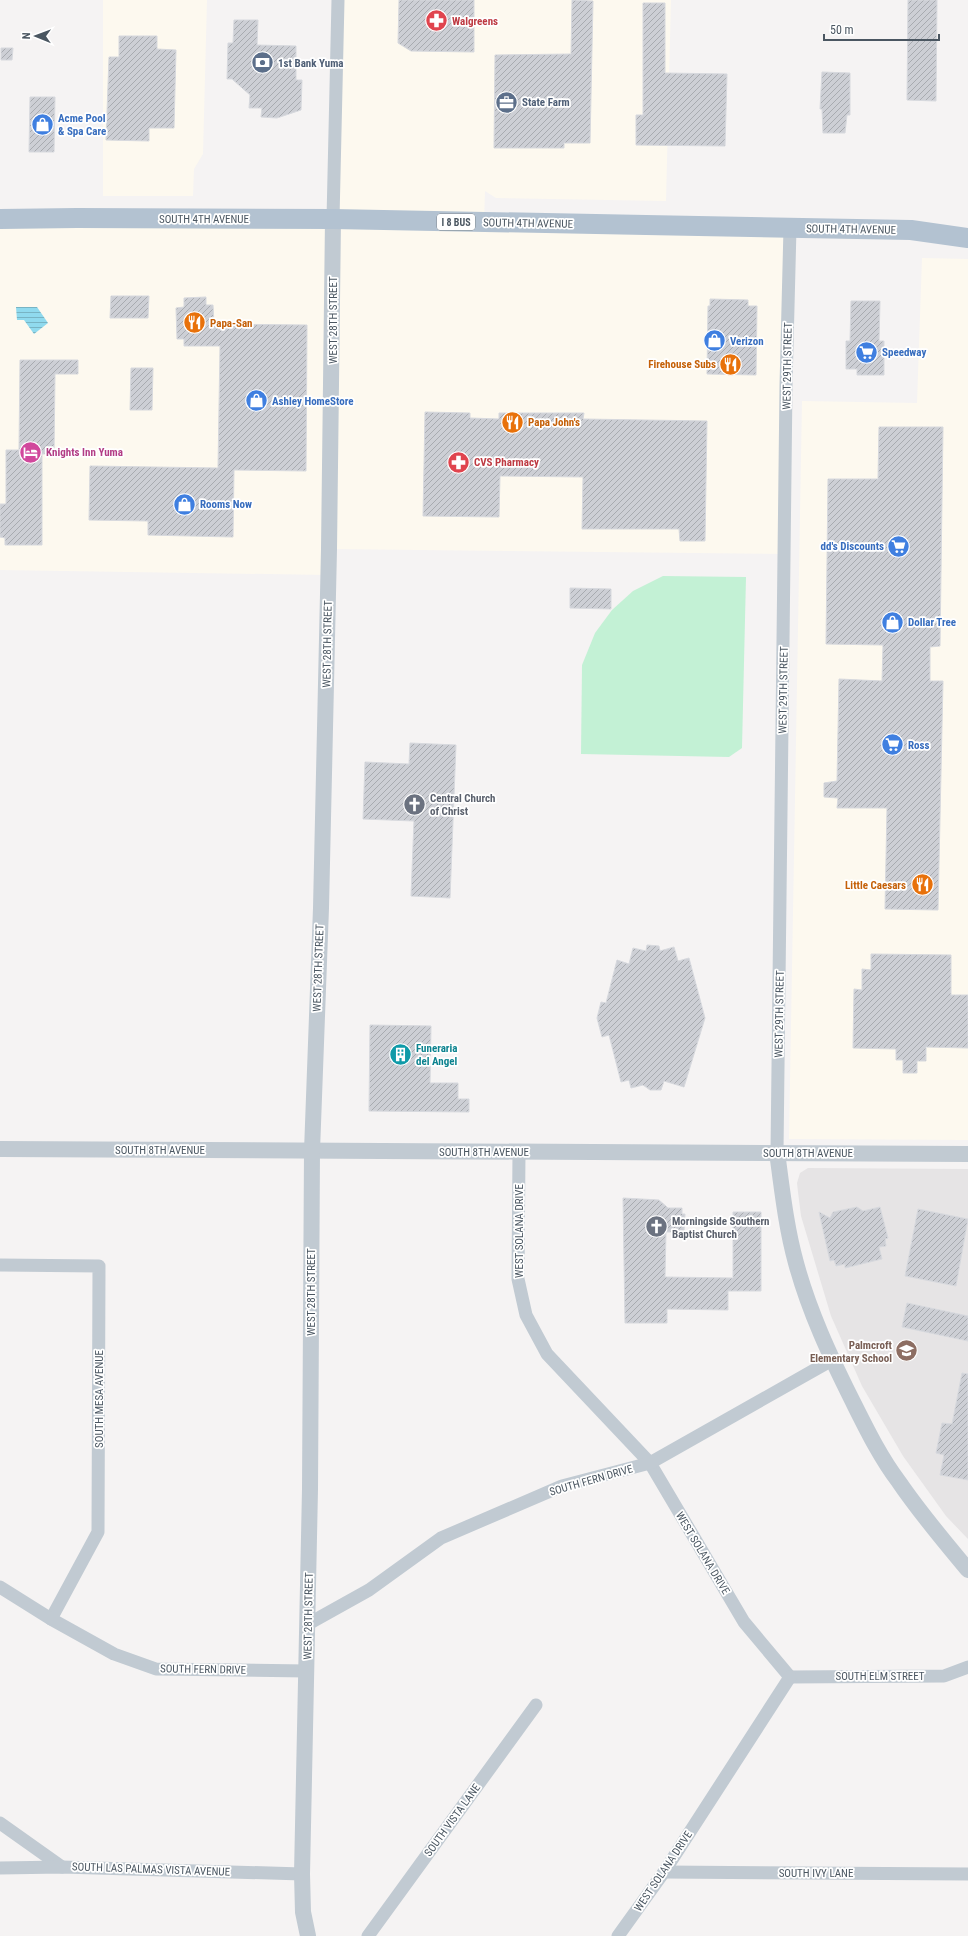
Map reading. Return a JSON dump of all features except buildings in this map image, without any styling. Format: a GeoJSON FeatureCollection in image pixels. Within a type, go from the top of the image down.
{"type":"FeatureCollection","features":[{"type":"Feature","properties":{"kind":"main road","name":"SOUTH 4TH AVENUE"},"geometry":{"type":"LineString","coordinates":[[0,219],[333,219],[911,230],[968,238]]}},
{"type":"Feature","properties":{"kind":"main road","name":"SOUTH 4TH AVENUE"},"geometry":{"type":"LineString","coordinates":[[911,230],[968,223]]}},
{"type":"Feature","properties":{"kind":"street","name":"WEST 28TH STREET"},"geometry":{"type":"LineString","coordinates":[[308,1936],[303,1912],[302,1874],[308,1624],[312,1151],[321,908],[329,556],[333,219],[338,0]]}},
{"type":"Feature","properties":{"kind":"street","name":"WEST 29TH STREET"},"geometry":{"type":"LineString","coordinates":[[777,1152],[786,386],[790,228]]}},
{"type":"Feature","properties":{"kind":"street","name":"SOUTH 8TH AVENUE"},"geometry":{"type":"LineString","coordinates":[[0,1149],[968,1154]]}},
{"type":"Feature","properties":{"kind":"street","name":"WEST SOLANA DRIVE"},"geometry":{"type":"LineString","coordinates":[[519,1152],[518,1279],[526,1315],[547,1354],[650,1463],[744,1622],[790,1677],[664,1872],[618,1936]]}},
{"type":"Feature","properties":{"kind":"street"},"geometry":{"type":"LineString","coordinates":[[777,1152],[787,1220],[796,1263],[807,1297],[832,1360],[869,1434],[899,1482],[925,1518],[968,1570]]}},
{"type":"Feature","properties":{"kind":"street","name":"SOUTH MESA AVENUE"},"geometry":{"type":"LineString","coordinates":[[0,1265],[99,1266],[98,1532],[51,1619]]}},
{"type":"Feature","properties":{"kind":"street","name":"SOUTH FERN DRIVE"},"geometry":{"type":"LineString","coordinates":[[308,1624],[369,1590],[441,1538],[562,1486],[650,1463],[832,1360]]}},
{"type":"Feature","properties":{"kind":"street","name":"SOUTH FERN DRIVE"},"geometry":{"type":"LineString","coordinates":[[0,1587],[51,1619],[114,1654],[156,1669],[307,1671]]}},
{"type":"Feature","properties":{"kind":"street","name":"SOUTH ELM STREET"},"geometry":{"type":"LineString","coordinates":[[790,1677],[944,1676],[968,1667]]}},
{"type":"Feature","properties":{"kind":"street","name":"SOUTH VISTA LANE"},"geometry":{"type":"LineString","coordinates":[[368,1936],[536,1705]]}},
{"type":"Feature","properties":{"kind":"street"},"geometry":{"type":"LineString","coordinates":[[0,1823],[62,1867]]}},
{"type":"Feature","properties":{"kind":"street","name":"SOUTH LAS PALMAS VISTA AVENUE"},"geometry":{"type":"LineString","coordinates":[[0,1868],[62,1867],[302,1874]]}},
{"type":"Feature","properties":{"kind":"street","name":"SOUTH IVY LANE"},"geometry":{"type":"LineString","coordinates":[[664,1872],[968,1874]]}},
{"type":"Feature","properties":{"kind":"shaded area"},"geometry":{"type":"Polygon","coordinates":[[[103,0],[207,0],[203,154],[194,169],[193,196],[103,196],[103,0]]]}},
{"type":"Feature","properties":{"kind":"shaded area"},"geometry":{"type":"Polygon","coordinates":[[[338,0],[671,0],[666,201],[496,198],[485,191],[484,222],[790,228],[784,554],[329,549],[328,575],[0,570],[0,219],[333,219],[338,0]]]}},
{"type":"Feature","properties":{"kind":"shaded area"},"geometry":{"type":"Polygon","coordinates":[[[922,258],[968,259],[968,1140],[789,1139],[802,401],[917,403],[922,258]]]}},
{"type":"Feature","properties":{"kind":"shaded area","name":"Palmcroft Elementary School"},"geometry":{"type":"Polygon","coordinates":[[[808,1168],[968,1169],[968,1539],[946,1516],[903,1456],[862,1386],[831,1316],[801,1216],[797,1183],[800,1173],[808,1168]]]}},
{"type":"Feature","properties":{"kind":"green space"},"geometry":{"type":"Polygon","coordinates":[[[663,576],[746,577],[742,748],[729,757],[581,754],[582,665],[595,633],[612,610],[633,591],[663,576]]]}},
{"type":"Feature","properties":{"kind":"water"},"geometry":{"type":"Polygon","coordinates":[[[16,307],[37,307],[48,323],[34,334],[24,320],[17,320],[16,307]]]}},
{"type":"Feature","properties":{"kind":"place","name":"Walgreens"},"geometry":{"type":"Point","coordinates":[436,21]}},
{"type":"Feature","properties":{"kind":"place","name":"1st Bank Yuma"},"geometry":{"type":"Point","coordinates":[262,63]}},
{"type":"Feature","properties":{"kind":"place","name":"State Farm"},"geometry":{"type":"Point","coordinates":[506,102]}},
{"type":"Feature","properties":{"kind":"place","name":"Acme Pool & Spa Care"},"geometry":{"type":"Point","coordinates":[42,124]}},
{"type":"Feature","properties":{"kind":"place","name":"Papa-San"},"geometry":{"type":"Point","coordinates":[195,323]}},
{"type":"Feature","properties":{"kind":"place","name":"Verizon"},"geometry":{"type":"Point","coordinates":[715,341]}},
{"type":"Feature","properties":{"kind":"place","name":"Speedway"},"geometry":{"type":"Point","coordinates":[866,352]}},
{"type":"Feature","properties":{"kind":"place","name":"Firehouse Subs"},"geometry":{"type":"Point","coordinates":[731,364]}},
{"type":"Feature","properties":{"kind":"place","name":"Ashley HomeStore"},"geometry":{"type":"Point","coordinates":[257,401]}},
{"type":"Feature","properties":{"kind":"place","name":"Papa John's"},"geometry":{"type":"Point","coordinates":[513,422]}},
{"type":"Feature","properties":{"kind":"place","name":"Knights Inn Yuma"},"geometry":{"type":"Point","coordinates":[30,452]}},
{"type":"Feature","properties":{"kind":"place","name":"CVS Pharmacy"},"geometry":{"type":"Point","coordinates":[458,462]}},
{"type":"Feature","properties":{"kind":"place","name":"Rooms Now"},"geometry":{"type":"Point","coordinates":[184,504]}},
{"type":"Feature","properties":{"kind":"place","name":"dd's Discounts"},"geometry":{"type":"Point","coordinates":[899,546]}},
{"type":"Feature","properties":{"kind":"place","name":"Dollar Tree"},"geometry":{"type":"Point","coordinates":[893,622]}},
{"type":"Feature","properties":{"kind":"place","name":"Ross"},"geometry":{"type":"Point","coordinates":[893,745]}},
{"type":"Feature","properties":{"kind":"place","name":"Central Church of Christ"},"geometry":{"type":"Point","coordinates":[414,804]}},
{"type":"Feature","properties":{"kind":"place","name":"Little Caesars"},"geometry":{"type":"Point","coordinates":[922,885]}},
{"type":"Feature","properties":{"kind":"place","name":"Funeraria del Angel"},"geometry":{"type":"Point","coordinates":[400,1054]}},
{"type":"Feature","properties":{"kind":"place","name":"Morningside Southern Baptist Church"},"geometry":{"type":"Point","coordinates":[656,1227]}},
{"type":"Feature","properties":{"kind":"place","name":"Palmcroft Elementary School"},"geometry":{"type":"Point","coordinates":[907,1351]}}]}
